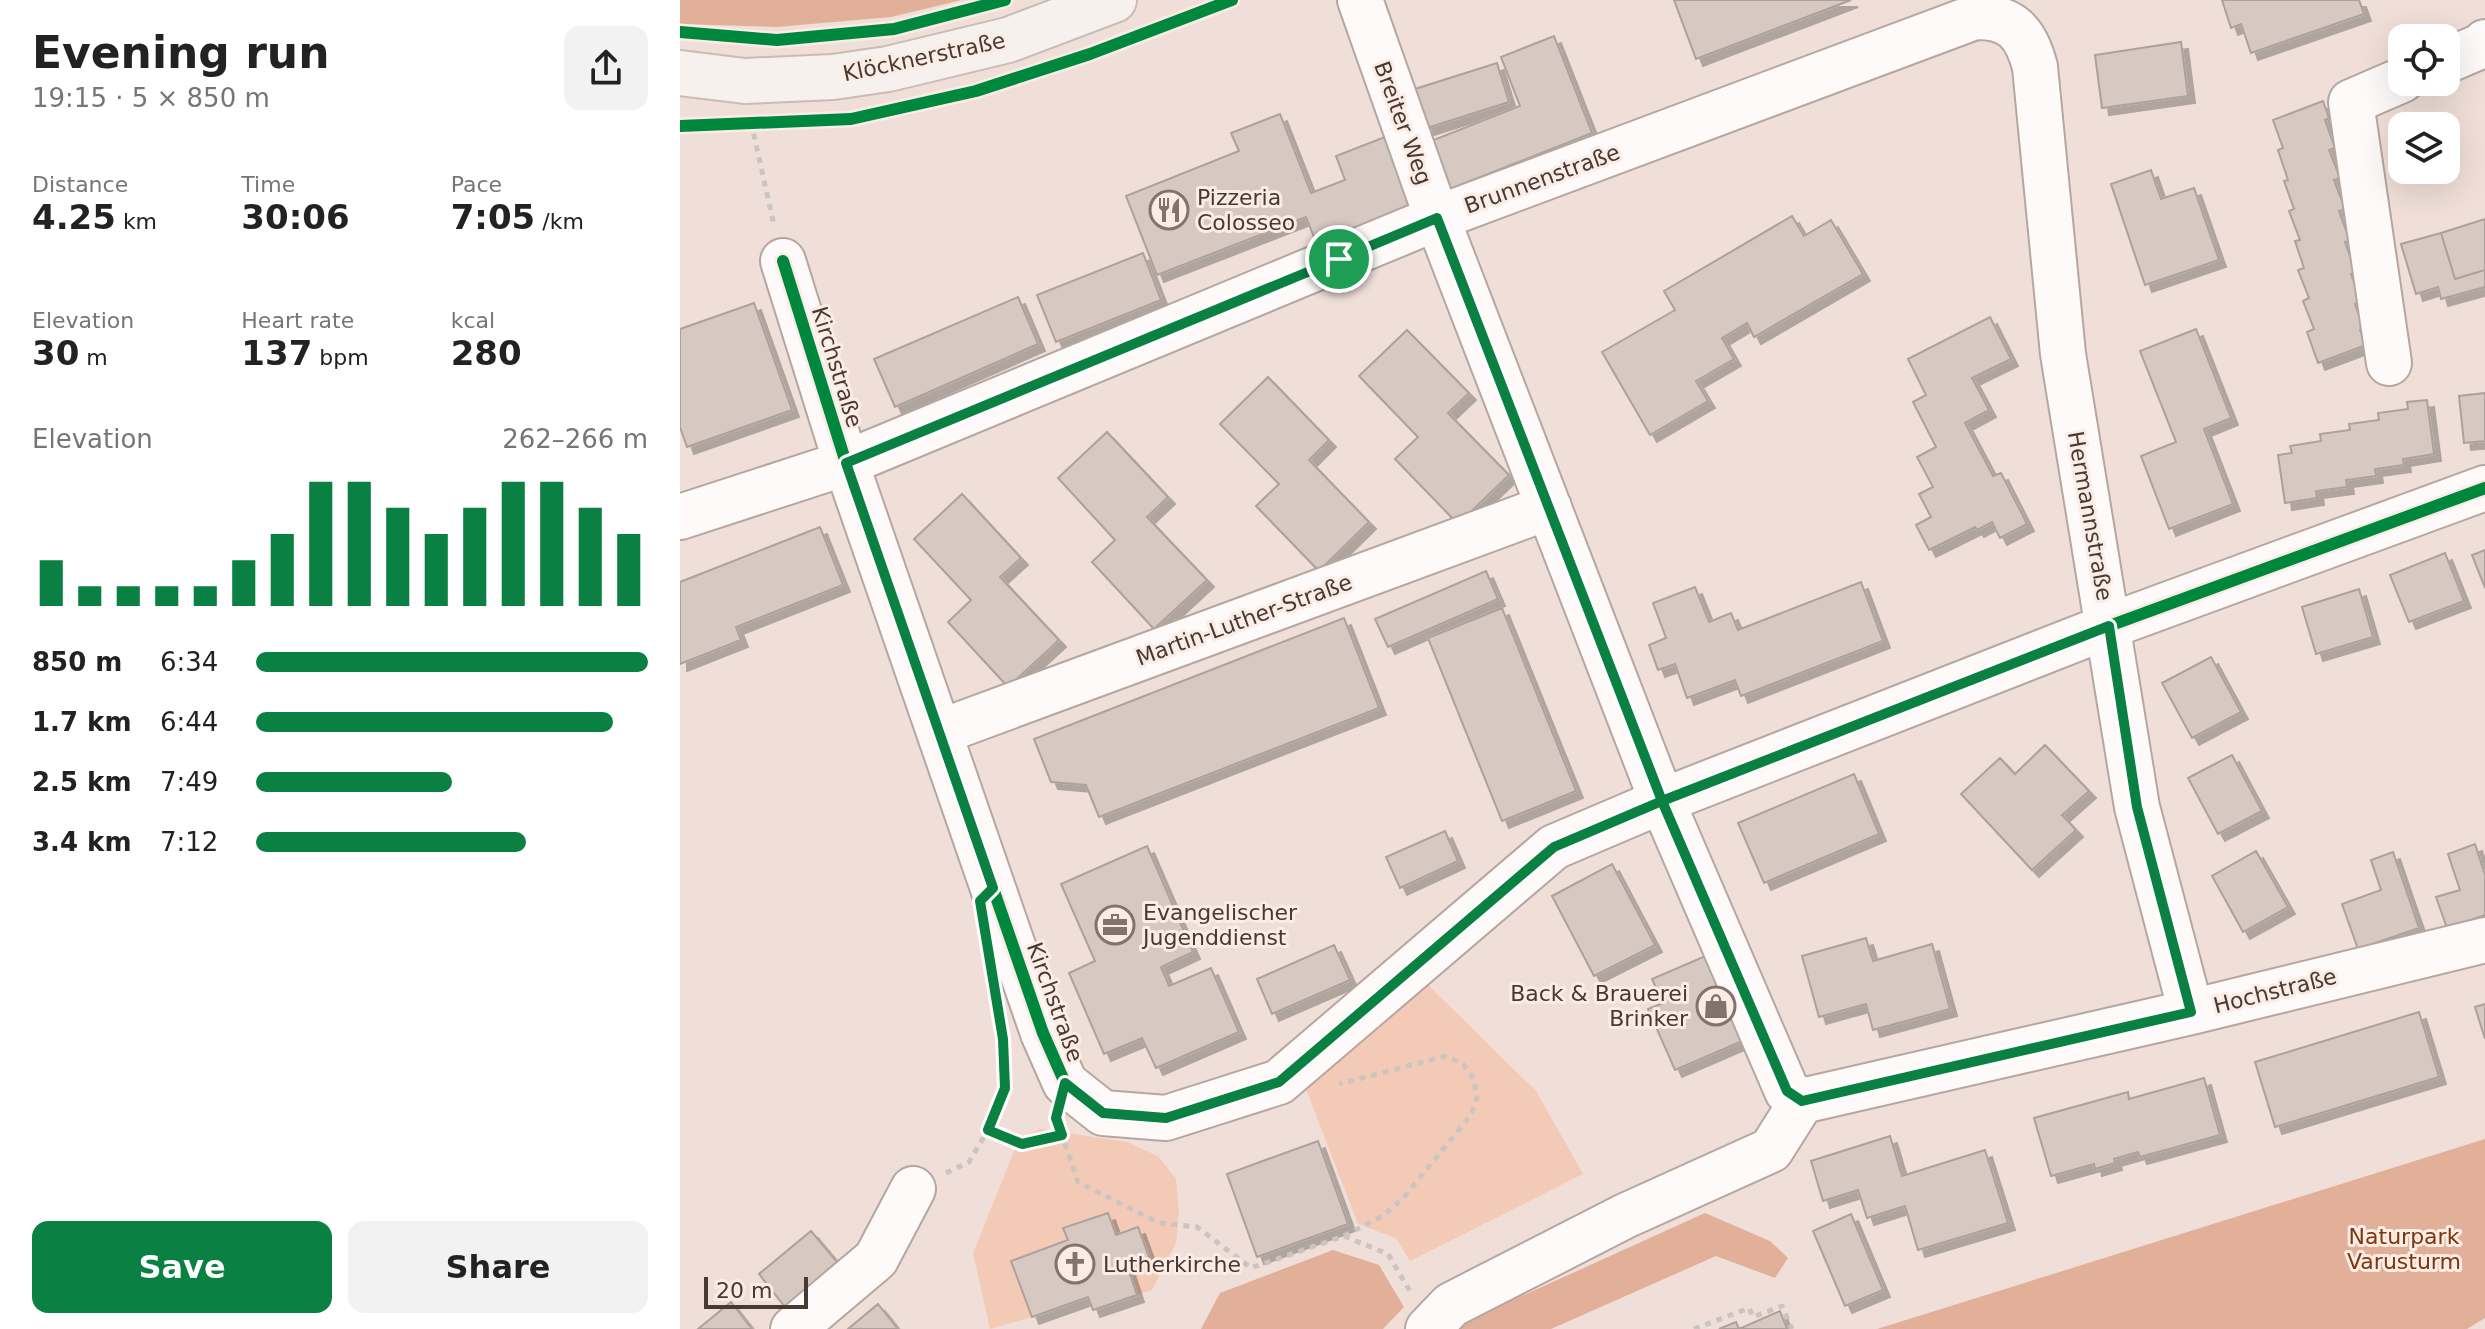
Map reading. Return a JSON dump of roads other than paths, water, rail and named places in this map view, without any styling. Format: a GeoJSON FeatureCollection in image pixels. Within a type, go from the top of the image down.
{"type":"FeatureCollection","features":[{"type":"Feature","properties":{"kind":"main road","name":"Klöcknerstraße"},"geometry":{"type":"LineString","coordinates":[[680,73],[745,81],[833,77],[888,69],[1008,40],[1114,0]]}},
{"type":"Feature","properties":{"kind":"street","name":"Breiter Weg"},"geometry":{"type":"LineString","coordinates":[[1360,0],[1437,218],[1662,801],[1794,1096]]}},
{"type":"Feature","properties":{"kind":"street","name":"Brunnenstraße"},"geometry":{"type":"LineString","coordinates":[[680,517],[846,463],[1437,218],[1975,17],[2007,21]]}},
{"type":"Feature","properties":{"kind":"street","name":"Hermannstraße"},"geometry":{"type":"LineString","coordinates":[[2007,21],[2031,50],[2035,67],[2063,354],[2137,807],[2191,1012]]}},
{"type":"Feature","properties":{"kind":"street"},"geometry":{"type":"LineString","coordinates":[[2460,55],[2485,42]]}},
{"type":"Feature","properties":{"kind":"street"},"geometry":{"type":"LineString","coordinates":[[2388,86],[2351,102],[2389,363]]}},
{"type":"Feature","properties":{"kind":"street","name":"Kirchstraße"},"geometry":{"type":"LineString","coordinates":[[783,261],[846,463],[1043,1033],[1065,1083],[1103,1113],[1166,1118],[1279,1082],[1554,847],[1662,801],[2109,626],[2485,488]]}},
{"type":"Feature","properties":{"kind":"street","name":"Martin-Luther-Straße"},"geometry":{"type":"LineString","coordinates":[[940,732],[1549,507]]}},
{"type":"Feature","properties":{"kind":"street","name":"Hochstraße"},"geometry":{"type":"LineString","coordinates":[[1794,1096],[2191,1012],[2485,940]]}},
{"type":"Feature","properties":{"kind":"street"},"geometry":{"type":"LineString","coordinates":[[1430,1327],[1451,1305],[1625,1216],[1771,1150],[1794,1096]]}},
{"type":"Feature","properties":{"kind":"street"},"geometry":{"type":"LineString","coordinates":[[793,1329],[876,1259],[913,1189]]}},
{"type":"Feature","properties":{"kind":"place","name":"Pizzeria Colosseo"},"geometry":{"type":"Point","coordinates":[1169,210]}},
{"type":"Feature","properties":{"kind":"place","name":"Evangelischer Jugenddienst"},"geometry":{"type":"Point","coordinates":[1115,925]}},
{"type":"Feature","properties":{"kind":"place","name":"Back & Brauerei Brinker"},"geometry":{"type":"Point","coordinates":[1716,1006]}},
{"type":"Feature","properties":{"kind":"place","name":"Lutherkirche"},"geometry":{"type":"Point","coordinates":[1075,1264]}},
{"type":"Feature","properties":{"kind":"park label","name":"Naturpark Varusturm"},"geometry":{"type":"Point","coordinates":[2404,1248]}}]}
